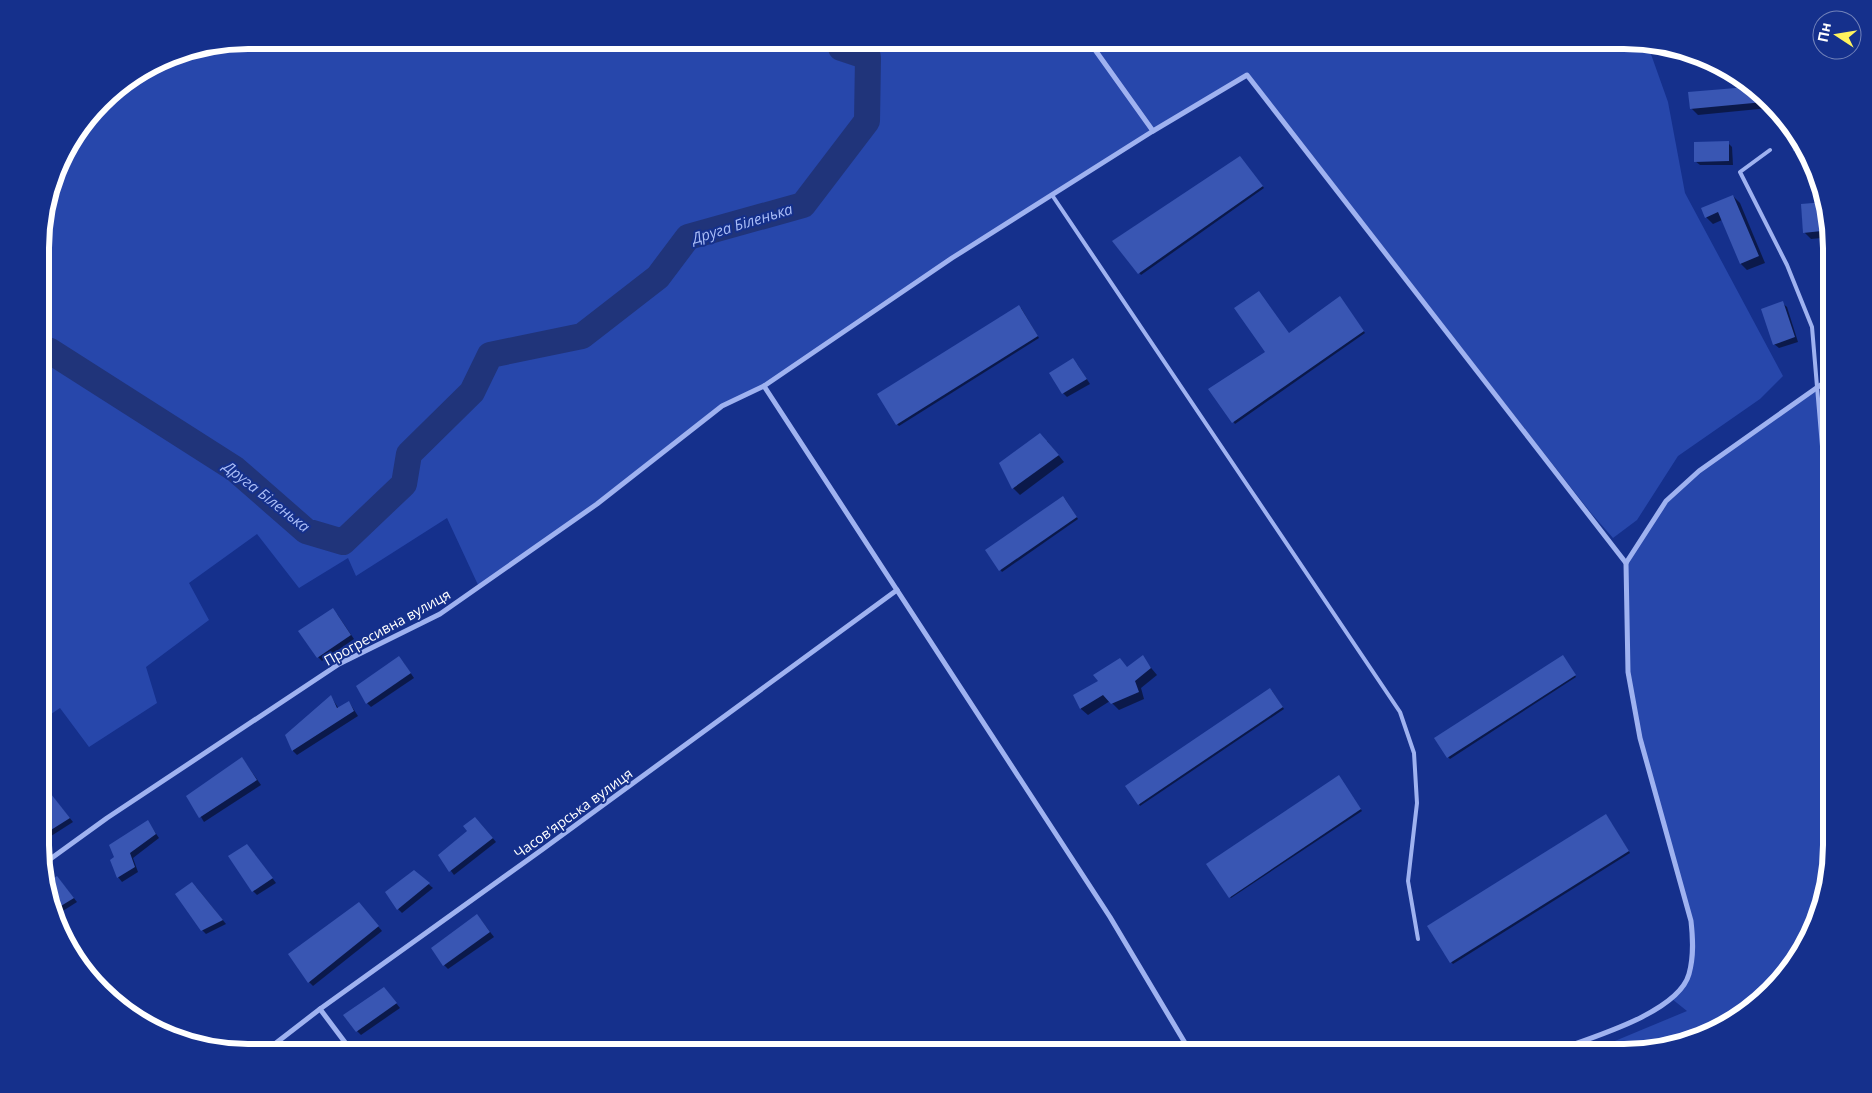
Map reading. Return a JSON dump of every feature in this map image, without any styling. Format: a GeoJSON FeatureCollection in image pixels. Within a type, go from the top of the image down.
{"type":"FeatureCollection","features":[{"type":"Feature","properties":{"kind":"street"},"geometry":{"type":"LineString","coordinates":[[1094,49],[1153,131]]}},
{"type":"Feature","properties":{"kind":"street","name":"Прогресивна вулиця"},"geometry":{"type":"LineString","coordinates":[[49,860],[107,818],[339,664],[440,614],[597,504],[722,406],[764,386],[952,258],[1153,131],[1247,75],[1626,563]]}},
{"type":"Feature","properties":{"kind":"street"},"geometry":{"type":"LineString","coordinates":[[1573,1044],[1644,1016],[1672,999],[1689,976],[1694,946],[1691,921],[1640,738],[1628,672],[1626,563],[1666,501],[1699,470],[1823,383]]}},
{"type":"Feature","properties":{"kind":"street"},"geometry":{"type":"LineString","coordinates":[[764,386],[1110,917],[1186,1044]]}},
{"type":"Feature","properties":{"kind":"street","name":"Часов'ярська вулиця"},"geometry":{"type":"LineString","coordinates":[[274,1044],[897,590]]}},
{"type":"Feature","properties":{"kind":"street"},"geometry":{"type":"LineString","coordinates":[[320,1009],[346,1044]]}},
{"type":"Feature","properties":{"kind":"lane"},"geometry":{"type":"LineString","coordinates":[[1770,150],[1740,172],[1786,265],[1812,327],[1823,458]]}},
{"type":"Feature","properties":{"kind":"lane"},"geometry":{"type":"LineString","coordinates":[[1052,195],[1400,712],[1414,752],[1417,803],[1408,881],[1418,939]]}},
{"type":"Feature","properties":{"kind":"shaded area"},"geometry":{"type":"Polygon","coordinates":[[[222,50],[1649,50],[1668,102],[1685,193],[1783,376],[1760,399],[1678,456],[1637,520],[1613,538],[1591,513],[1247,75],[952,258],[764,386],[722,406],[597,504],[479,587],[447,518],[356,576],[348,558],[299,588],[257,534],[189,583],[209,620],[146,667],[157,703],[89,747],[60,708],[49,715],[49,235],[56,196],[59,184],[75,148],[98,117],[117,98],[137,82],[160,69],[184,59],[222,50]]]}},
{"type":"Feature","properties":{"kind":"shaded area"},"geometry":{"type":"Polygon","coordinates":[[[1818,386],[1823,458],[1822,871],[1813,909],[1797,945],[1774,976],[1755,995],[1724,1018],[1688,1034],[1650,1043],[1608,1044],[1687,1011],[1672,999],[1689,976],[1694,946],[1691,921],[1640,738],[1628,672],[1626,563],[1666,501],[1699,471],[1818,386]]]}},
{"type":"Feature","properties":{"kind":"building"},"geometry":{"type":"Polygon","coordinates":[[[1742,88],[1760,102],[1690,109],[1688,92],[1742,88]]]}},
{"type":"Feature","properties":{"kind":"building"},"geometry":{"type":"Polygon","coordinates":[[[1792,140],[1798,151],[1793,151],[1792,140]]]}},
{"type":"Feature","properties":{"kind":"building"},"geometry":{"type":"Polygon","coordinates":[[[1729,141],[1729,161],[1694,162],[1694,142],[1729,141]]]}},
{"type":"Feature","properties":{"kind":"building"},"geometry":{"type":"Polygon","coordinates":[[[1240,156],[1263,186],[1138,274],[1112,241],[1240,156]]]}},
{"type":"Feature","properties":{"kind":"building"},"geometry":{"type":"Polygon","coordinates":[[[1733,195],[1759,256],[1740,264],[1718,212],[1705,218],[1701,208],[1733,195]]]}},
{"type":"Feature","properties":{"kind":"building"},"geometry":{"type":"Polygon","coordinates":[[[1818,203],[1823,231],[1803,233],[1801,204],[1818,203]]]}},
{"type":"Feature","properties":{"kind":"building"},"geometry":{"type":"Polygon","coordinates":[[[1259,291],[1289,333],[1340,296],[1364,331],[1232,423],[1208,389],[1265,352],[1234,308],[1259,291]]]}},
{"type":"Feature","properties":{"kind":"building"},"geometry":{"type":"Polygon","coordinates":[[[1783,301],[1795,337],[1773,345],[1761,309],[1783,301]]]}},
{"type":"Feature","properties":{"kind":"building"},"geometry":{"type":"Polygon","coordinates":[[[1019,305],[1038,336],[896,425],[877,394],[1019,305]]]}},
{"type":"Feature","properties":{"kind":"building"},"geometry":{"type":"Polygon","coordinates":[[[1073,358],[1087,379],[1062,394],[1049,373],[1073,358]]]}},
{"type":"Feature","properties":{"kind":"building"},"geometry":{"type":"Polygon","coordinates":[[[1040,433],[1059,455],[1012,489],[999,463],[1040,433]]]}},
{"type":"Feature","properties":{"kind":"building"},"geometry":{"type":"Polygon","coordinates":[[[1063,496],[1077,517],[999,571],[985,550],[1063,496]]]}},
{"type":"Feature","properties":{"kind":"building"},"geometry":{"type":"Polygon","coordinates":[[[333,608],[351,635],[317,658],[298,631],[333,608]]]}},
{"type":"Feature","properties":{"kind":"building"},"geometry":{"type":"Polygon","coordinates":[[[1143,655],[1151,668],[1135,681],[1139,692],[1111,704],[1103,695],[1080,709],[1073,695],[1098,681],[1093,675],[1120,658],[1127,667],[1143,655]]]}},
{"type":"Feature","properties":{"kind":"building"},"geometry":{"type":"Polygon","coordinates":[[[1563,655],[1576,675],[1447,758],[1434,738],[1563,655]]]}},
{"type":"Feature","properties":{"kind":"building"},"geometry":{"type":"Polygon","coordinates":[[[399,656],[411,673],[366,704],[356,686],[399,656]]]}},
{"type":"Feature","properties":{"kind":"building"},"geometry":{"type":"Polygon","coordinates":[[[1270,688],[1283,707],[1138,805],[1125,786],[1270,688]]]}},
{"type":"Feature","properties":{"kind":"building"},"geometry":{"type":"Polygon","coordinates":[[[331,695],[337,708],[349,701],[354,711],[292,751],[285,735],[331,695]]]}},
{"type":"Feature","properties":{"kind":"building"},"geometry":{"type":"Polygon","coordinates":[[[242,757],[257,780],[199,818],[186,796],[242,757]]]}},
{"type":"Feature","properties":{"kind":"building"},"geometry":{"type":"Polygon","coordinates":[[[1339,775],[1361,809],[1229,898],[1206,864],[1339,775]]]}},
{"type":"Feature","properties":{"kind":"building"},"geometry":{"type":"Polygon","coordinates":[[[51,794],[70,818],[49,831],[49,795],[51,794]]]}},
{"type":"Feature","properties":{"kind":"building"},"geometry":{"type":"Polygon","coordinates":[[[1606,814],[1629,851],[1450,963],[1427,926],[1606,814]]]}},
{"type":"Feature","properties":{"kind":"building"},"geometry":{"type":"Polygon","coordinates":[[[475,817],[493,838],[449,872],[438,855],[467,831],[463,826],[475,817]]]}},
{"type":"Feature","properties":{"kind":"building"},"geometry":{"type":"Polygon","coordinates":[[[148,820],[156,834],[130,853],[135,867],[117,878],[110,860],[114,857],[109,845],[148,820]]]}},
{"type":"Feature","properties":{"kind":"building"},"geometry":{"type":"Polygon","coordinates":[[[247,844],[273,878],[252,892],[228,856],[247,844]]]}},
{"type":"Feature","properties":{"kind":"building"},"geometry":{"type":"Polygon","coordinates":[[[414,870],[430,883],[397,910],[385,892],[414,870]]]}},
{"type":"Feature","properties":{"kind":"building"},"geometry":{"type":"Polygon","coordinates":[[[57,876],[74,898],[59,907],[52,880],[57,876]]]}},
{"type":"Feature","properties":{"kind":"building"},"geometry":{"type":"Polygon","coordinates":[[[192,882],[223,920],[201,931],[175,894],[192,882]]]}},
{"type":"Feature","properties":{"kind":"building"},"geometry":{"type":"Polygon","coordinates":[[[359,902],[379,926],[308,983],[288,954],[359,902]]]}},
{"type":"Feature","properties":{"kind":"building"},"geometry":{"type":"Polygon","coordinates":[[[477,914],[490,932],[443,966],[431,948],[477,914]]]}},
{"type":"Feature","properties":{"kind":"building"},"geometry":{"type":"Polygon","coordinates":[[[384,987],[397,1003],[356,1032],[343,1015],[384,987]]]}},
{"type":"Feature","properties":{"kind":"waterway","name":"Друга Біленька"},"geometry":{"type":"LineString","coordinates":[[49,351],[235,469],[306,531],[343,542],[404,484],[409,454],[472,392],[490,355],[582,336],[658,277],[688,237],[803,205],[867,121],[868,57],[844,49]]}}]}
